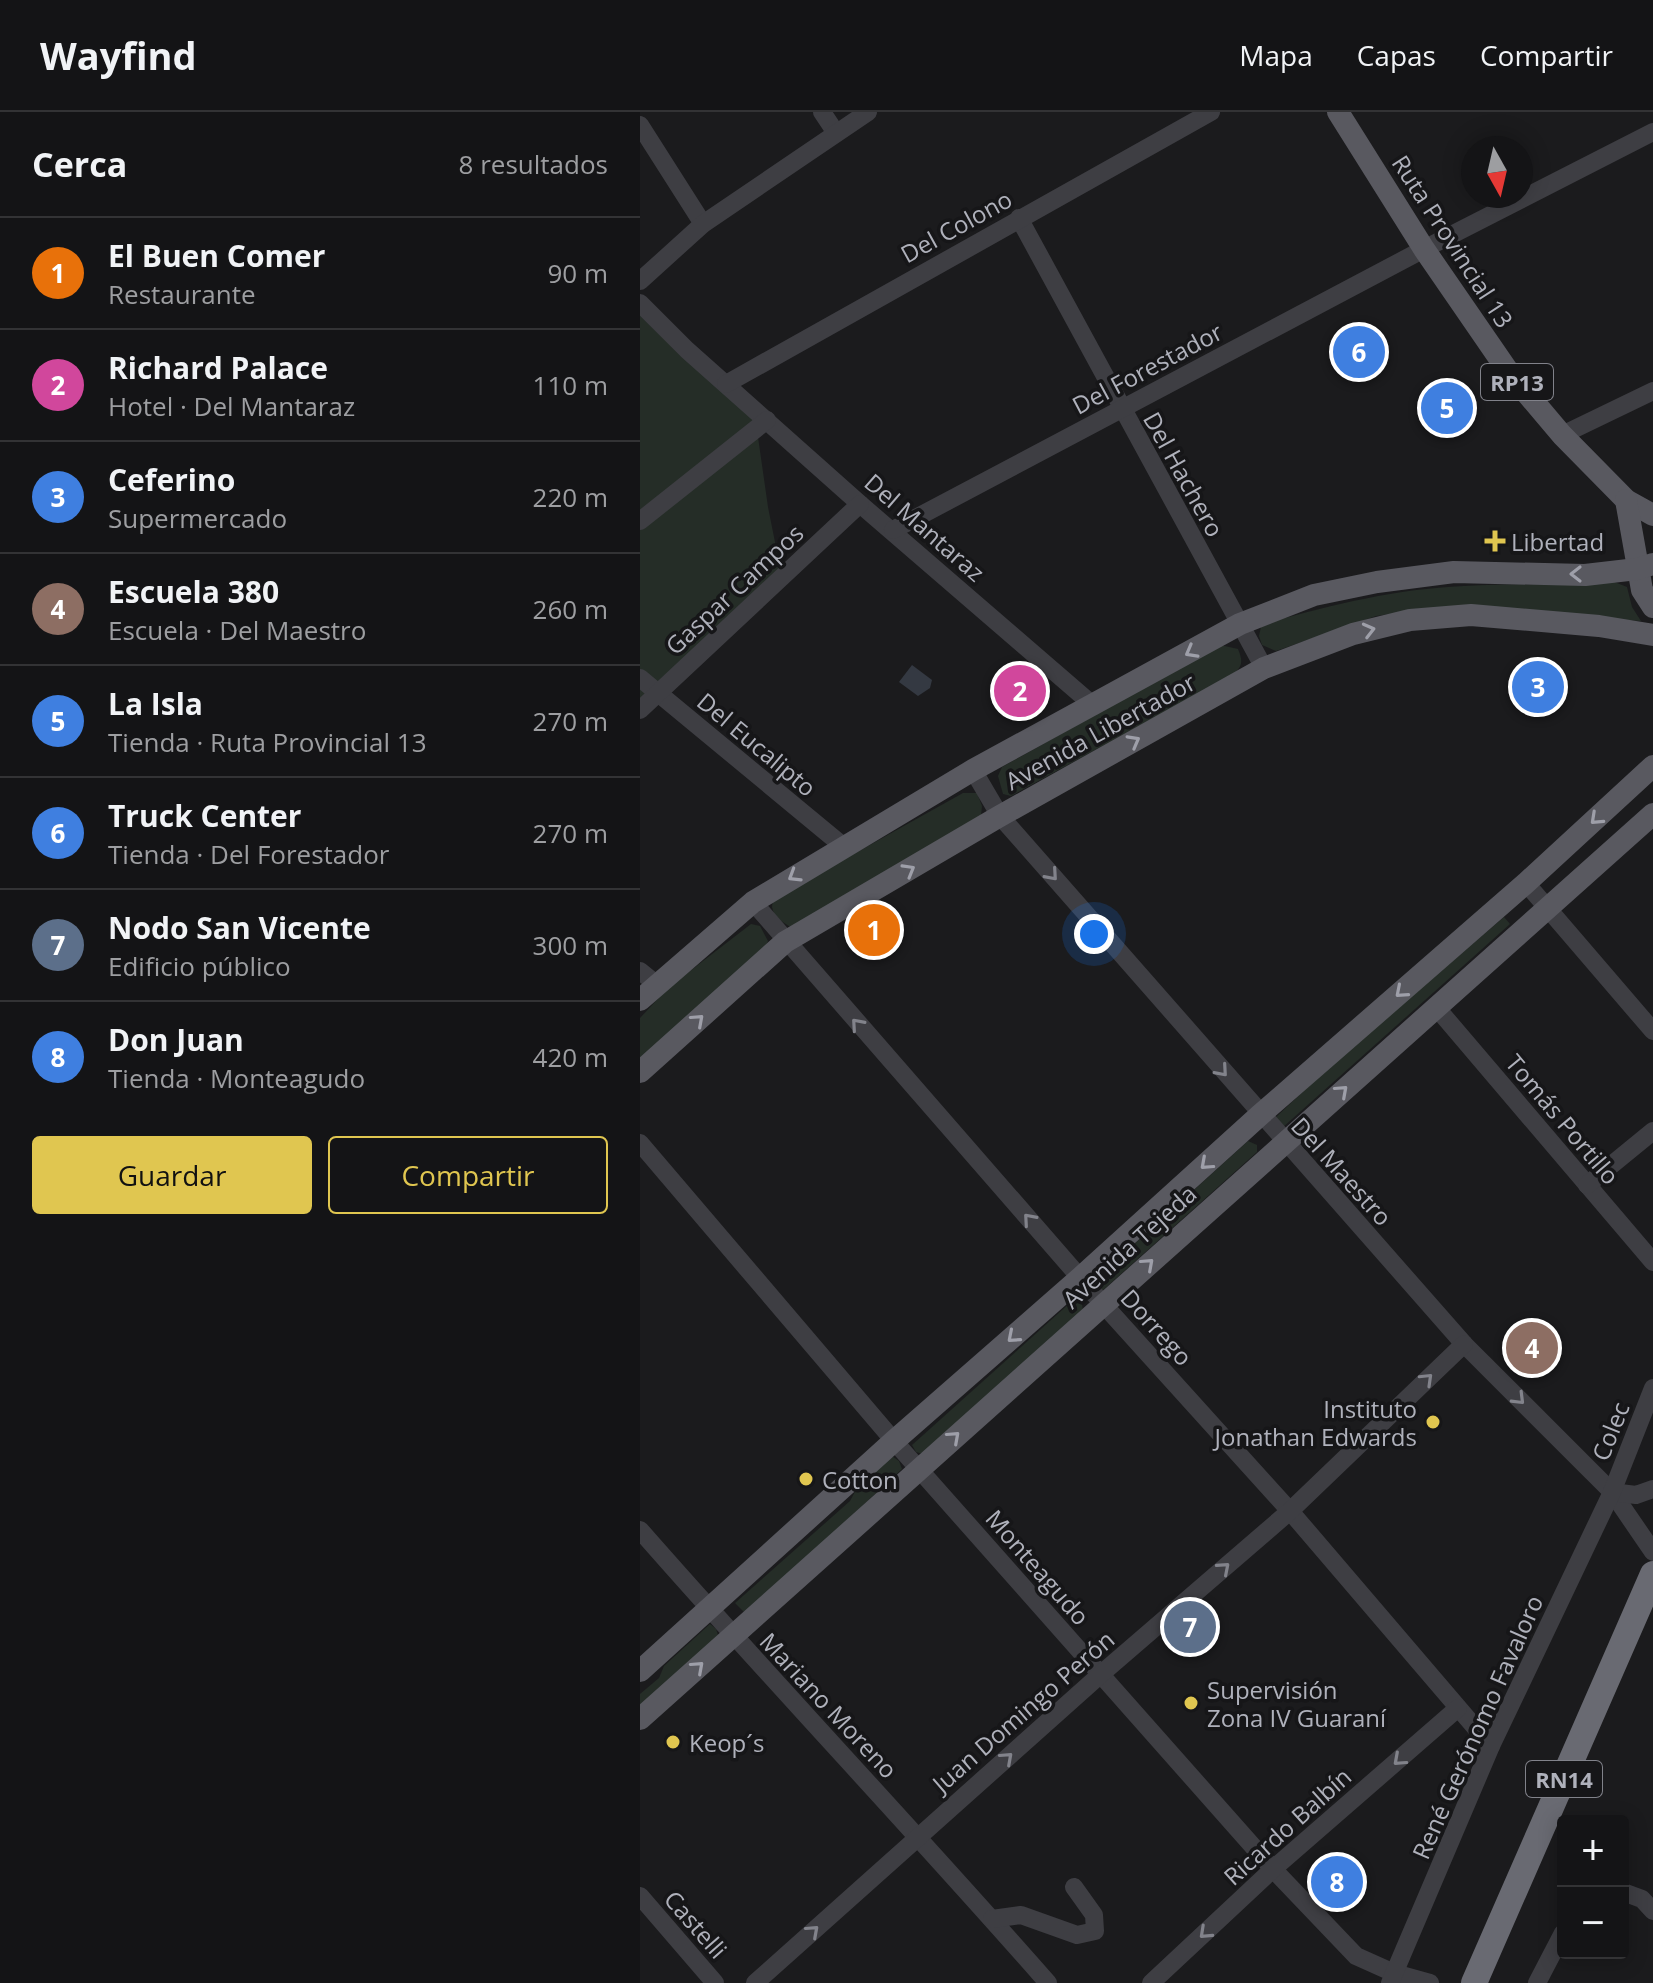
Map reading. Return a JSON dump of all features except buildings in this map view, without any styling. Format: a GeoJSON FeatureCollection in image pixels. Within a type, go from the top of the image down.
{"type":"FeatureCollection","features":[{"type":"Feature","properties":{"kind":"highway","name":"RN14"},"geometry":{"type":"LineString","coordinates":[[1474,1983],[1653,1574]]}},
{"type":"Feature","properties":{"kind":"main road","name":"Ruta Provincial 13"},"geometry":{"type":"LineString","coordinates":[[1338,112],[1424,249],[1508,371],[1562,435],[1626,500],[1653,515]]}},
{"type":"Feature","properties":{"kind":"main road"},"geometry":{"type":"LineString","coordinates":[[1626,500],[1645,566],[1642,590],[1653,607]]}},
{"type":"Feature","properties":{"kind":"main road","name":"Avenida Libertador"},"geometry":{"type":"LineString","coordinates":[[640,1000],[648,977],[753,902],[973,770],[1240,624],[1314,595],[1377,582],[1454,572],[1585,575],[1645,566]]}},
{"type":"Feature","properties":{"kind":"main road","name":"Avenida Libertador"},"geometry":{"type":"LineString","coordinates":[[640,1072],[785,942],[1000,816],[1264,668],[1353,634],[1410,620],[1471,615],[1599,626],[1653,635]]}},
{"type":"Feature","properties":{"kind":"main road","name":"Avenida Tejeda"},"geometry":{"type":"LineString","coordinates":[[640,1671],[1260,1115],[1526,883],[1653,766]]}},
{"type":"Feature","properties":{"kind":"main road","name":"Avenida Tejeda"},"geometry":{"type":"LineString","coordinates":[[640,1719],[1653,814]]}},
{"type":"Feature","properties":{"kind":"street"},"geometry":{"type":"LineString","coordinates":[[822,112],[836,133]]}},
{"type":"Feature","properties":{"kind":"street"},"geometry":{"type":"LineString","coordinates":[[640,281],[703,224],[868,112]]}},
{"type":"Feature","properties":{"kind":"street","name":"Del Colono"},"geometry":{"type":"LineString","coordinates":[[726,384],[1211,112]]}},
{"type":"Feature","properties":{"kind":"street"},"geometry":{"type":"LineString","coordinates":[[640,125],[703,224]]}},
{"type":"Feature","properties":{"kind":"street","name":"Del Forestador"},"geometry":{"type":"LineString","coordinates":[[893,530],[1424,249],[1653,132]]}},
{"type":"Feature","properties":{"kind":"street","name":"Del Hachero"},"geometry":{"type":"LineString","coordinates":[[1019,218],[1264,668]]}},
{"type":"Feature","properties":{"kind":"street","name":"Del Mantaraz"},"geometry":{"type":"LineString","coordinates":[[640,303],[860,504],[1094,706]]}},
{"type":"Feature","properties":{"kind":"street"},"geometry":{"type":"LineString","coordinates":[[1562,435],[1653,391]]}},
{"type":"Feature","properties":{"kind":"street"},"geometry":{"type":"LineString","coordinates":[[640,521],[767,420]]}},
{"type":"Feature","properties":{"kind":"street","name":"Gaspar Campos"},"geometry":{"type":"LineString","coordinates":[[640,710],[860,504]]}},
{"type":"Feature","properties":{"kind":"street","name":"Del Eucalipto"},"geometry":{"type":"LineString","coordinates":[[640,678],[843,846]]}},
{"type":"Feature","properties":{"kind":"street","name":"Del Maestro"},"geometry":{"type":"LineString","coordinates":[[973,770],[1000,816],[1464,1344],[1612,1492],[1653,1552]]}},
{"type":"Feature","properties":{"kind":"street"},"geometry":{"type":"LineString","coordinates":[[1526,883],[1653,1031]]}},
{"type":"Feature","properties":{"kind":"street","name":"Dorrego"},"geometry":{"type":"LineString","coordinates":[[753,902],[1080,1278],[1290,1511],[1491,1746]]}},
{"type":"Feature","properties":{"kind":"street","name":"Tomás Portillo"},"geometry":{"type":"LineString","coordinates":[[1436,1007],[1653,1262]]}},
{"type":"Feature","properties":{"kind":"street"},"geometry":{"type":"LineString","coordinates":[[1587,1185],[1653,1131]]}},
{"type":"Feature","properties":{"kind":"street","name":"Monteagudo"},"geometry":{"type":"LineString","coordinates":[[640,1143],[894,1441],[1273,1869],[1356,1956],[1392,1978],[1430,1983]]}},
{"type":"Feature","properties":{"kind":"street","name":"Juan Domingo Perón"},"geometry":{"type":"LineString","coordinates":[[755,1983],[1101,1674],[1290,1511],[1464,1344]]}},
{"type":"Feature","properties":{"kind":"street","name":"Colec"},"geometry":{"type":"LineString","coordinates":[[1612,1492],[1653,1388]]}},
{"type":"Feature","properties":{"kind":"street"},"geometry":{"type":"LineString","coordinates":[[1612,1492],[1636,1495],[1653,1489]]}},
{"type":"Feature","properties":{"kind":"street","name":"René Gerónomo Favaloro"},"geometry":{"type":"LineString","coordinates":[[1392,1978],[1491,1746],[1612,1492]]}},
{"type":"Feature","properties":{"kind":"street","name":"Mariano Moreno"},"geometry":{"type":"LineString","coordinates":[[640,1530],[732,1636],[919,1836],[1048,1983]]}},
{"type":"Feature","properties":{"kind":"street","name":"Ricardo Balbín"},"geometry":{"type":"LineString","coordinates":[[1151,1983],[1273,1869],[1458,1708]]}},
{"type":"Feature","properties":{"kind":"street"},"geometry":{"type":"LineString","coordinates":[[992,1919],[1021,1915],[1077,1935],[1095,1931],[1094,1915],[1074,1887]]}},
{"type":"Feature","properties":{"kind":"street"},"geometry":{"type":"LineString","coordinates":[[1629,1894],[1649,1900]]}},
{"type":"Feature","properties":{"kind":"street","name":"Castelli"},"geometry":{"type":"LineString","coordinates":[[640,1896],[715,1983]]}},
{"type":"Feature","properties":{"kind":"street"},"geometry":{"type":"LineString","coordinates":[[1537,1983],[1557,1945]]}},
{"type":"Feature","properties":{"kind":"shaded area"},"geometry":{"type":"Polygon","coordinates":[[[640,312],[755,416],[781,572],[640,700],[640,312]]]}},
{"type":"Feature","properties":{"kind":"shaded area"},"geometry":{"type":"Polygon","coordinates":[[[1612,581],[1627,587],[1632,607],[1641,621],[1432,608],[1376,616],[1276,651],[1262,645],[1259,636],[1261,627],[1270,622],[1390,594],[1464,586],[1612,581]]]}},
{"type":"Feature","properties":{"kind":"shaded area"},"geometry":{"type":"Polygon","coordinates":[[[1220,645],[1238,649],[1241,664],[1232,675],[1011,796],[1003,794],[998,776],[1002,767],[1220,645]]]}},
{"type":"Feature","properties":{"kind":"shaded area"},"geometry":{"type":"Polygon","coordinates":[[[912,665],[932,680],[930,688],[918,696],[899,682],[912,665]]]}},
{"type":"Feature","properties":{"kind":"shaded area"},"geometry":{"type":"Polygon","coordinates":[[[963,793],[977,793],[982,806],[981,816],[792,928],[775,917],[773,899],[963,793]]]}},
{"type":"Feature","properties":{"kind":"shaded area"},"geometry":{"type":"Polygon","coordinates":[[[1504,917],[1510,924],[1282,1128],[1274,1119],[1327,1069],[1504,917]]]}},
{"type":"Feature","properties":{"kind":"shaded area"},"geometry":{"type":"Polygon","coordinates":[[[751,924],[760,926],[768,941],[764,950],[640,1065],[640,1018],[668,988],[751,924]]]}},
{"type":"Feature","properties":{"kind":"shaded area"},"geometry":{"type":"Polygon","coordinates":[[[1248,1141],[1257,1145],[1257,1152],[1102,1291],[1093,1285],[1098,1277],[1248,1141]]]}},
{"type":"Feature","properties":{"kind":"shaded area"},"geometry":{"type":"Polygon","coordinates":[[[1071,1302],[1082,1304],[1083,1311],[923,1454],[916,1452],[912,1445],[1071,1302]]]}},
{"type":"Feature","properties":{"kind":"shaded area"},"geometry":{"type":"Polygon","coordinates":[[[892,1456],[899,1461],[902,1469],[746,1614],[735,1603],[850,1501],[857,1488],[892,1456]]]}},
{"type":"Feature","properties":{"kind":"shaded area"},"geometry":{"type":"Polygon","coordinates":[[[710,1624],[719,1638],[640,1710],[640,1694],[659,1678],[664,1666],[710,1624]]]}},
{"type":"Feature","properties":{"kind":"place","name":"Truck Center"},"geometry":{"type":"Point","coordinates":[1359,352]}},
{"type":"Feature","properties":{"kind":"place","name":"La Isla"},"geometry":{"type":"Point","coordinates":[1447,408]}},
{"type":"Feature","properties":{"kind":"place","name":"Libertad"},"geometry":{"type":"Point","coordinates":[1495,541]}},
{"type":"Feature","properties":{"kind":"place","name":"Ceferino"},"geometry":{"type":"Point","coordinates":[1538,687]}},
{"type":"Feature","properties":{"kind":"place","name":"Richard Palace"},"geometry":{"type":"Point","coordinates":[1020,691]}},
{"type":"Feature","properties":{"kind":"place","name":"El Buen Comer"},"geometry":{"type":"Point","coordinates":[874,930]}},
{"type":"Feature","properties":{"kind":"place","name":"Escuela 380"},"geometry":{"type":"Point","coordinates":[1532,1348]}},
{"type":"Feature","properties":{"kind":"place","name":"Instituto Jonathan Edwards"},"geometry":{"type":"Point","coordinates":[1433,1422]}},
{"type":"Feature","properties":{"kind":"place","name":"Cotton"},"geometry":{"type":"Point","coordinates":[806,1479]}},
{"type":"Feature","properties":{"kind":"place","name":"Nodo San Vicente"},"geometry":{"type":"Point","coordinates":[1190,1627]}},
{"type":"Feature","properties":{"kind":"place","name":"Supervisión Zona IV Guaraní"},"geometry":{"type":"Point","coordinates":[1191,1703]}},
{"type":"Feature","properties":{"kind":"place","name":"Keop´s"},"geometry":{"type":"Point","coordinates":[673,1742]}},
{"type":"Feature","properties":{"kind":"place","name":"Don Juan"},"geometry":{"type":"Point","coordinates":[1337,1882]}}]}
